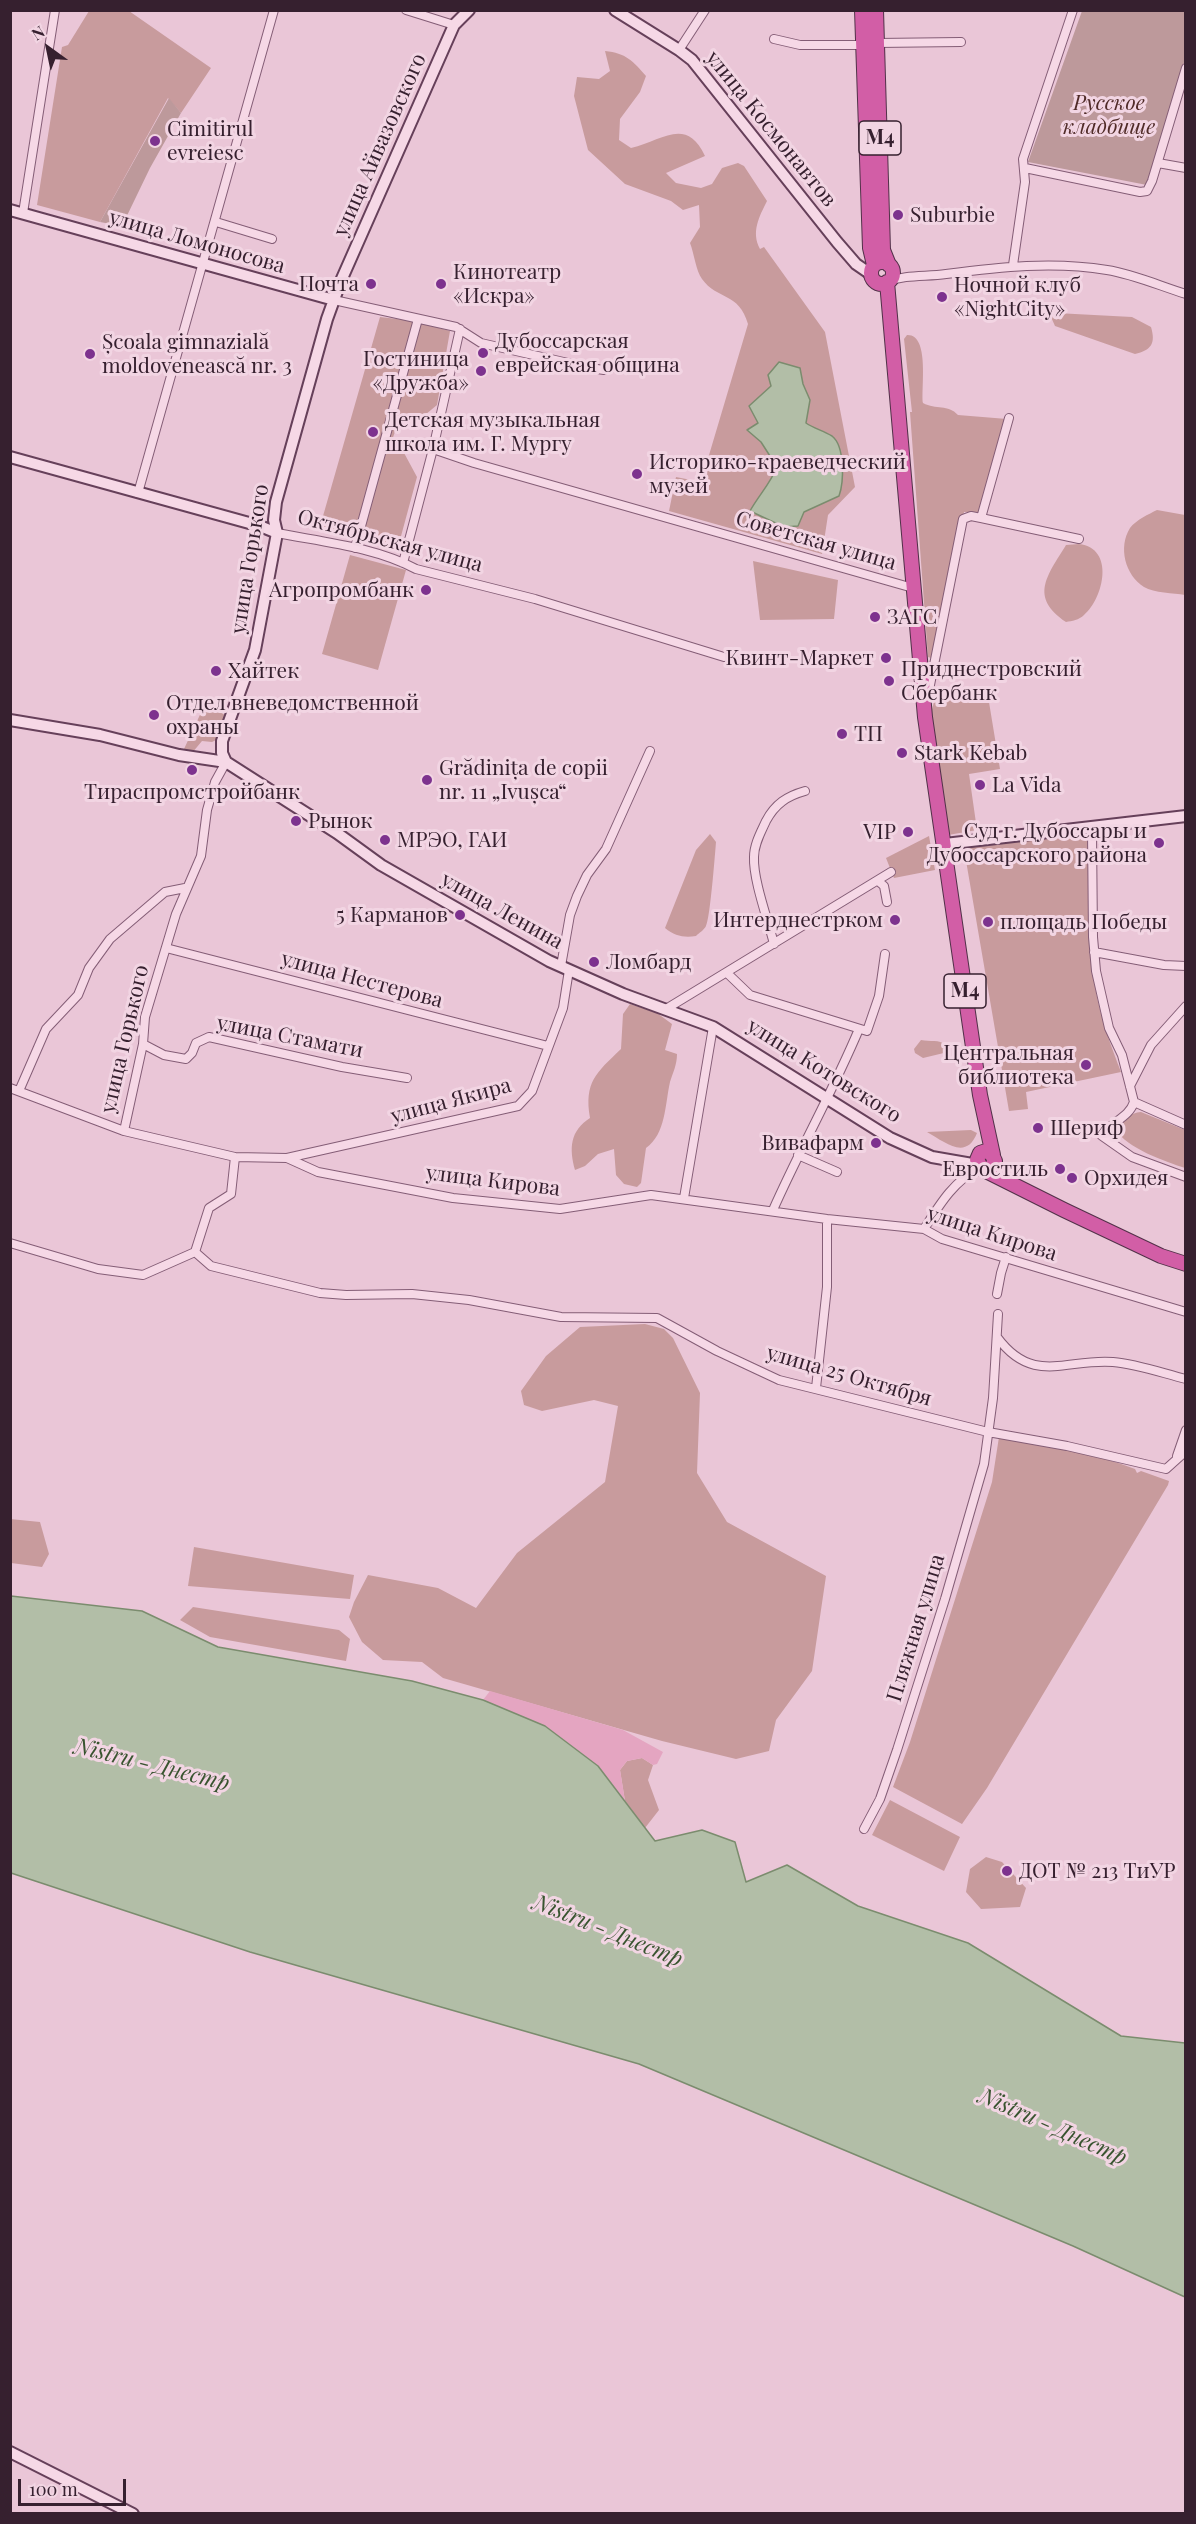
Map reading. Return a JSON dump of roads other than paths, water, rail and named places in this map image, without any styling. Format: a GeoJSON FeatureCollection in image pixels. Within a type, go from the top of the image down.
{"type":"FeatureCollection","features":[{"type":"Feature","properties":{"kind":"highway","name":"M4"},"geometry":{"type":"LineString","coordinates":[[862,10],[870,44]]}},
{"type":"Feature","properties":{"kind":"highway","name":"M4"},"geometry":{"type":"LineString","coordinates":[[876,10],[870,44],[870,248],[885,273],[903,450],[925,717],[988,1137],[984,1161]]}},
{"type":"Feature","properties":{"kind":"highway"},"geometry":{"type":"LineString","coordinates":[[984,1161],[1001,1179],[1161,1256],[1185,1264]]}},
{"type":"Feature","properties":{"kind":"street"},"geometry":{"type":"LineString","coordinates":[[23,213],[55,10]]}},
{"type":"Feature","properties":{"kind":"street"},"geometry":{"type":"LineString","coordinates":[[138,493],[274,10]]}},
{"type":"Feature","properties":{"kind":"street"},"geometry":{"type":"LineString","coordinates":[[406,10],[454,25]]}},
{"type":"Feature","properties":{"kind":"street","name":"улица Айвазовского"},"geometry":{"type":"LineString","coordinates":[[334,300],[454,25],[470,10]]}},
{"type":"Feature","properties":{"kind":"street","name":"улица Космонавтов"},"geometry":{"type":"LineString","coordinates":[[615,10],[679,50],[702,72],[856,264],[885,273]]}},
{"type":"Feature","properties":{"kind":"street"},"geometry":{"type":"LineString","coordinates":[[679,50],[705,10]]}},
{"type":"Feature","properties":{"kind":"street"},"geometry":{"type":"LineString","coordinates":[[1013,265],[1025,168],[1023,159],[1073,10]]}},
{"type":"Feature","properties":{"kind":"street"},"geometry":{"type":"LineString","coordinates":[[774,39],[800,45],[961,42]]}},
{"type":"Feature","properties":{"kind":"street"},"geometry":{"type":"LineString","coordinates":[[1025,168],[1140,192],[1147,191],[1184,84],[1185,69]]}},
{"type":"Feature","properties":{"kind":"street"},"geometry":{"type":"LineString","coordinates":[[1158,163],[1185,168]]}},
{"type":"Feature","properties":{"kind":"street","name":"улица Ломоносова"},"geometry":{"type":"LineString","coordinates":[[10,210],[334,300],[460,329],[473,340],[481,343],[590,368],[604,370],[615,367]]}},
{"type":"Feature","properties":{"kind":"street"},"geometry":{"type":"LineString","coordinates":[[216,222],[272,239]]}},
{"type":"Feature","properties":{"kind":"street"},"geometry":{"type":"LineString","coordinates":[[885,273],[939,275],[1013,265],[1108,270],[1185,294]]}},
{"type":"Feature","properties":{"kind":"street","name":"улица Горького"},"geometry":{"type":"LineString","coordinates":[[124,1131],[143,1044],[145,1017],[185,888],[201,856],[207,810],[215,782],[226,762],[222,753],[222,741],[255,650],[277,533],[274,520],[276,502],[334,300]]}},
{"type":"Feature","properties":{"kind":"street"},"geometry":{"type":"LineString","coordinates":[[355,548],[418,319]]}},
{"type":"Feature","properties":{"kind":"street"},"geometry":{"type":"LineString","coordinates":[[403,563],[433,449],[460,329]]}},
{"type":"Feature","properties":{"kind":"street"},"geometry":{"type":"LineString","coordinates":[[981,518],[1009,418]]}},
{"type":"Feature","properties":{"kind":"street","name":"Советская улица"},"geometry":{"type":"LineString","coordinates":[[433,449],[913,588]]}},
{"type":"Feature","properties":{"kind":"street","name":"Октябрьская улица"},"geometry":{"type":"LineString","coordinates":[[10,457],[260,526],[277,533],[355,548],[417,569],[535,599],[724,657]]}},
{"type":"Feature","properties":{"kind":"street"},"geometry":{"type":"LineString","coordinates":[[925,717],[931,671],[960,524],[963,519],[981,518],[1079,539]]}},
{"type":"Feature","properties":{"kind":"street","name":"улица Ленина"},"geometry":{"type":"LineString","coordinates":[[10,720],[100,735],[179,755],[226,762],[337,833],[381,865],[565,968],[623,994],[666,1009]]}},
{"type":"Feature","properties":{"kind":"street","name":"улица Якира"},"geometry":{"type":"LineString","coordinates":[[287,1158],[518,1106],[532,1091],[563,1008],[570,915],[580,888],[606,849],[650,751]]}},
{"type":"Feature","properties":{"kind":"street"},"geometry":{"type":"LineString","coordinates":[[774,944],[755,868],[754,855],[759,838],[778,804],[791,795],[805,791]]}},
{"type":"Feature","properties":{"kind":"street"},"geometry":{"type":"LineString","coordinates":[[945,844],[1185,816]]}},
{"type":"Feature","properties":{"kind":"street"},"geometry":{"type":"LineString","coordinates":[[1094,827],[1092,832],[1096,972],[1109,1028],[1122,1055],[1134,1102],[1128,1113],[1110,1125],[1102,1136],[1132,1157],[1185,1177]]}},
{"type":"Feature","properties":{"kind":"street"},"geometry":{"type":"LineString","coordinates":[[666,1009],[891,872]]}},
{"type":"Feature","properties":{"kind":"street"},"geometry":{"type":"LineString","coordinates":[[878,881],[884,886],[887,902]]}},
{"type":"Feature","properties":{"kind":"street"},"geometry":{"type":"LineString","coordinates":[[19,1091],[46,1029],[78,995],[89,968],[110,939],[165,892],[185,888]]}},
{"type":"Feature","properties":{"kind":"street","name":"улица Нестерова"},"geometry":{"type":"LineString","coordinates":[[166,948],[548,1046]]}},
{"type":"Feature","properties":{"kind":"street"},"geometry":{"type":"LineString","coordinates":[[1094,952],[1164,965],[1185,966]]}},
{"type":"Feature","properties":{"kind":"street"},"geometry":{"type":"LineString","coordinates":[[727,973],[750,994],[867,1031],[879,996],[885,954]]}},
{"type":"Feature","properties":{"kind":"street"},"geometry":{"type":"LineString","coordinates":[[1130,1086],[1151,1045],[1185,1006]]}},
{"type":"Feature","properties":{"kind":"street","name":"улица Котовского"},"geometry":{"type":"LineString","coordinates":[[666,1009],[713,1027],[890,1138],[932,1156],[961,1163],[984,1161]]}},
{"type":"Feature","properties":{"kind":"street"},"geometry":{"type":"LineString","coordinates":[[684,1198],[713,1027]]}},
{"type":"Feature","properties":{"kind":"street"},"geometry":{"type":"LineString","coordinates":[[773,1210],[798,1155],[828,1100],[860,1029]]}},
{"type":"Feature","properties":{"kind":"street","name":"улица Стамати"},"geometry":{"type":"LineString","coordinates":[[143,1044],[164,1055],[186,1059],[192,1053],[196,1043],[209,1037],[342,1067],[407,1078]]}},
{"type":"Feature","properties":{"kind":"street","name":"улица Кирова"},"geometry":{"type":"LineString","coordinates":[[10,1088],[124,1131],[235,1157],[287,1158],[318,1172],[453,1198],[560,1209],[651,1194],[826,1219],[924,1229],[942,1239],[1185,1312]]}},
{"type":"Feature","properties":{"kind":"street"},"geometry":{"type":"LineString","coordinates":[[1134,1102],[1185,1125]]}},
{"type":"Feature","properties":{"kind":"street"},"geometry":{"type":"LineString","coordinates":[[798,1155],[837,1172]]}},
{"type":"Feature","properties":{"kind":"street"},"geometry":{"type":"LineString","coordinates":[[10,1243],[98,1269],[143,1275],[195,1252],[209,1208],[231,1194],[235,1157]]}},
{"type":"Feature","properties":{"kind":"street"},"geometry":{"type":"LineString","coordinates":[[924,1229],[946,1195],[964,1176],[984,1161]]}},
{"type":"Feature","properties":{"kind":"street"},"geometry":{"type":"LineString","coordinates":[[816,1388],[820,1331],[827,1287],[826,1219]]}},
{"type":"Feature","properties":{"kind":"street","name":"улица 25 Октября"},"geometry":{"type":"LineString","coordinates":[[195,1252],[211,1266],[320,1293],[412,1294],[469,1300],[561,1317],[657,1318],[779,1380],[988,1432],[1067,1446],[1151,1467],[1166,1469],[1185,1451]]}},
{"type":"Feature","properties":{"kind":"street"},"geometry":{"type":"LineString","coordinates":[[997,1294],[1000,1273],[1006,1257]]}},
{"type":"Feature","properties":{"kind":"street","name":"Пляжная улица"},"geometry":{"type":"LineString","coordinates":[[864,1830],[872,1817],[897,1750],[945,1599],[984,1464],[993,1398],[998,1314]]}},
{"type":"Feature","properties":{"kind":"street"},"geometry":{"type":"LineString","coordinates":[[998,1337],[1014,1354],[1026,1362],[1039,1366],[1058,1367],[1111,1362],[1185,1378]]}},
{"type":"Feature","properties":{"kind":"street"},"geometry":{"type":"LineString","coordinates":[[1176,1458],[1185,1430]]}},
{"type":"Feature","properties":{"kind":"street"},"geometry":{"type":"LineString","coordinates":[[10,2452],[133,2514]]}},
{"type":"Feature","properties":{"kind":"water"},"geometry":{"type":"Polygon","coordinates":[[[779,362],[800,368],[803,384],[810,400],[806,423],[832,436],[841,456],[842,482],[839,496],[804,512],[798,526],[784,527],[750,511],[777,467],[761,442],[747,430],[758,423],[749,406],[771,386],[768,375],[779,362]]]}},
{"type":"Feature","properties":{"kind":"water","name":"Nistru - Днестр"},"geometry":{"type":"Polygon","coordinates":[[[11,1596],[142,1611],[218,1647],[412,1681],[483,1700],[545,1726],[598,1766],[655,1841],[702,1830],[735,1842],[746,1882],[787,1865],[858,1906],[968,1943],[1121,2036],[1185,2043],[1185,2297],[1073,2246],[639,2064],[250,1952],[11,1873],[11,1596]]]}},
{"type":"Feature","properties":{"kind":"place","name":"Cimitirul evreiesc"},"geometry":{"type":"Point","coordinates":[155,141]}},
{"type":"Feature","properties":{"kind":"place","name":"Suburbie"},"geometry":{"type":"Point","coordinates":[898,215]}},
{"type":"Feature","properties":{"kind":"place","name":"Почта"},"geometry":{"type":"Point","coordinates":[371,284]}},
{"type":"Feature","properties":{"kind":"place","name":"Кинотеатр «Искра»"},"geometry":{"type":"Point","coordinates":[441,284]}},
{"type":"Feature","properties":{"kind":"place","name":"Ночной клуб «NightCity»"},"geometry":{"type":"Point","coordinates":[942,297]}},
{"type":"Feature","properties":{"kind":"place","name":"Дубоссарская еврейская община"},"geometry":{"type":"Point","coordinates":[483,353]}},
{"type":"Feature","properties":{"kind":"place","name":"Școala gimnazială moldovenească nr. 3"},"geometry":{"type":"Point","coordinates":[90,354]}},
{"type":"Feature","properties":{"kind":"place","name":"Гостиница «Дружба»"},"geometry":{"type":"Point","coordinates":[481,371]}},
{"type":"Feature","properties":{"kind":"place","name":"Детская музыкальная школа им. Г. Мургу"},"geometry":{"type":"Point","coordinates":[373,432]}},
{"type":"Feature","properties":{"kind":"place","name":"Историко-краеведческий музей"},"geometry":{"type":"Point","coordinates":[637,474]}},
{"type":"Feature","properties":{"kind":"place","name":"Агропромбанк"},"geometry":{"type":"Point","coordinates":[426,590]}},
{"type":"Feature","properties":{"kind":"place","name":"ЗАГС"},"geometry":{"type":"Point","coordinates":[875,617]}},
{"type":"Feature","properties":{"kind":"place","name":"Квинт-Маркет"},"geometry":{"type":"Point","coordinates":[886,658]}},
{"type":"Feature","properties":{"kind":"place","name":"Хайтек"},"geometry":{"type":"Point","coordinates":[216,671]}},
{"type":"Feature","properties":{"kind":"place","name":"Приднестровский Сбербанк"},"geometry":{"type":"Point","coordinates":[889,681]}},
{"type":"Feature","properties":{"kind":"place","name":"Отдел вневедомственной охраны"},"geometry":{"type":"Point","coordinates":[154,715]}},
{"type":"Feature","properties":{"kind":"place","name":"ТП"},"geometry":{"type":"Point","coordinates":[842,734]}},
{"type":"Feature","properties":{"kind":"place","name":"Stark Kebab"},"geometry":{"type":"Point","coordinates":[902,753]}},
{"type":"Feature","properties":{"kind":"place","name":"Тираспромстройбанк"},"geometry":{"type":"Point","coordinates":[192,770]}},
{"type":"Feature","properties":{"kind":"place","name":"Grădinița de copii nr. 11 „Ivușca“"},"geometry":{"type":"Point","coordinates":[427,780]}},
{"type":"Feature","properties":{"kind":"place","name":"La Vida"},"geometry":{"type":"Point","coordinates":[980,785]}},
{"type":"Feature","properties":{"kind":"place","name":"Рынок"},"geometry":{"type":"Point","coordinates":[296,821]}},
{"type":"Feature","properties":{"kind":"place","name":"VIP"},"geometry":{"type":"Point","coordinates":[908,832]}},
{"type":"Feature","properties":{"kind":"place","name":"МРЭО, ГАИ"},"geometry":{"type":"Point","coordinates":[385,840]}},
{"type":"Feature","properties":{"kind":"place","name":"Суд г. Дубоссары и Дубоссарского района"},"geometry":{"type":"Point","coordinates":[1159,843]}},
{"type":"Feature","properties":{"kind":"place","name":"5 Карманов"},"geometry":{"type":"Point","coordinates":[460,915]}},
{"type":"Feature","properties":{"kind":"place","name":"Интерднестрком"},"geometry":{"type":"Point","coordinates":[895,920]}},
{"type":"Feature","properties":{"kind":"place","name":"площадь Победы"},"geometry":{"type":"Point","coordinates":[988,922]}},
{"type":"Feature","properties":{"kind":"place","name":"Ломбард"},"geometry":{"type":"Point","coordinates":[594,962]}},
{"type":"Feature","properties":{"kind":"place","name":"Центральная библиотека"},"geometry":{"type":"Point","coordinates":[1086,1065]}},
{"type":"Feature","properties":{"kind":"place","name":"Шериф"},"geometry":{"type":"Point","coordinates":[1038,1128]}},
{"type":"Feature","properties":{"kind":"place","name":"Вивафарм"},"geometry":{"type":"Point","coordinates":[876,1143]}},
{"type":"Feature","properties":{"kind":"place","name":"Евростиль"},"geometry":{"type":"Point","coordinates":[1060,1169]}},
{"type":"Feature","properties":{"kind":"place","name":"Орхидея"},"geometry":{"type":"Point","coordinates":[1072,1178]}},
{"type":"Feature","properties":{"kind":"place","name":"ДОТ № 213 ТиУР"},"geometry":{"type":"Point","coordinates":[1007,1871]}},
{"type":"Feature","properties":{"kind":"park label","name":"Русское кладбище"},"geometry":{"type":"Point","coordinates":[1109,115]}}]}
